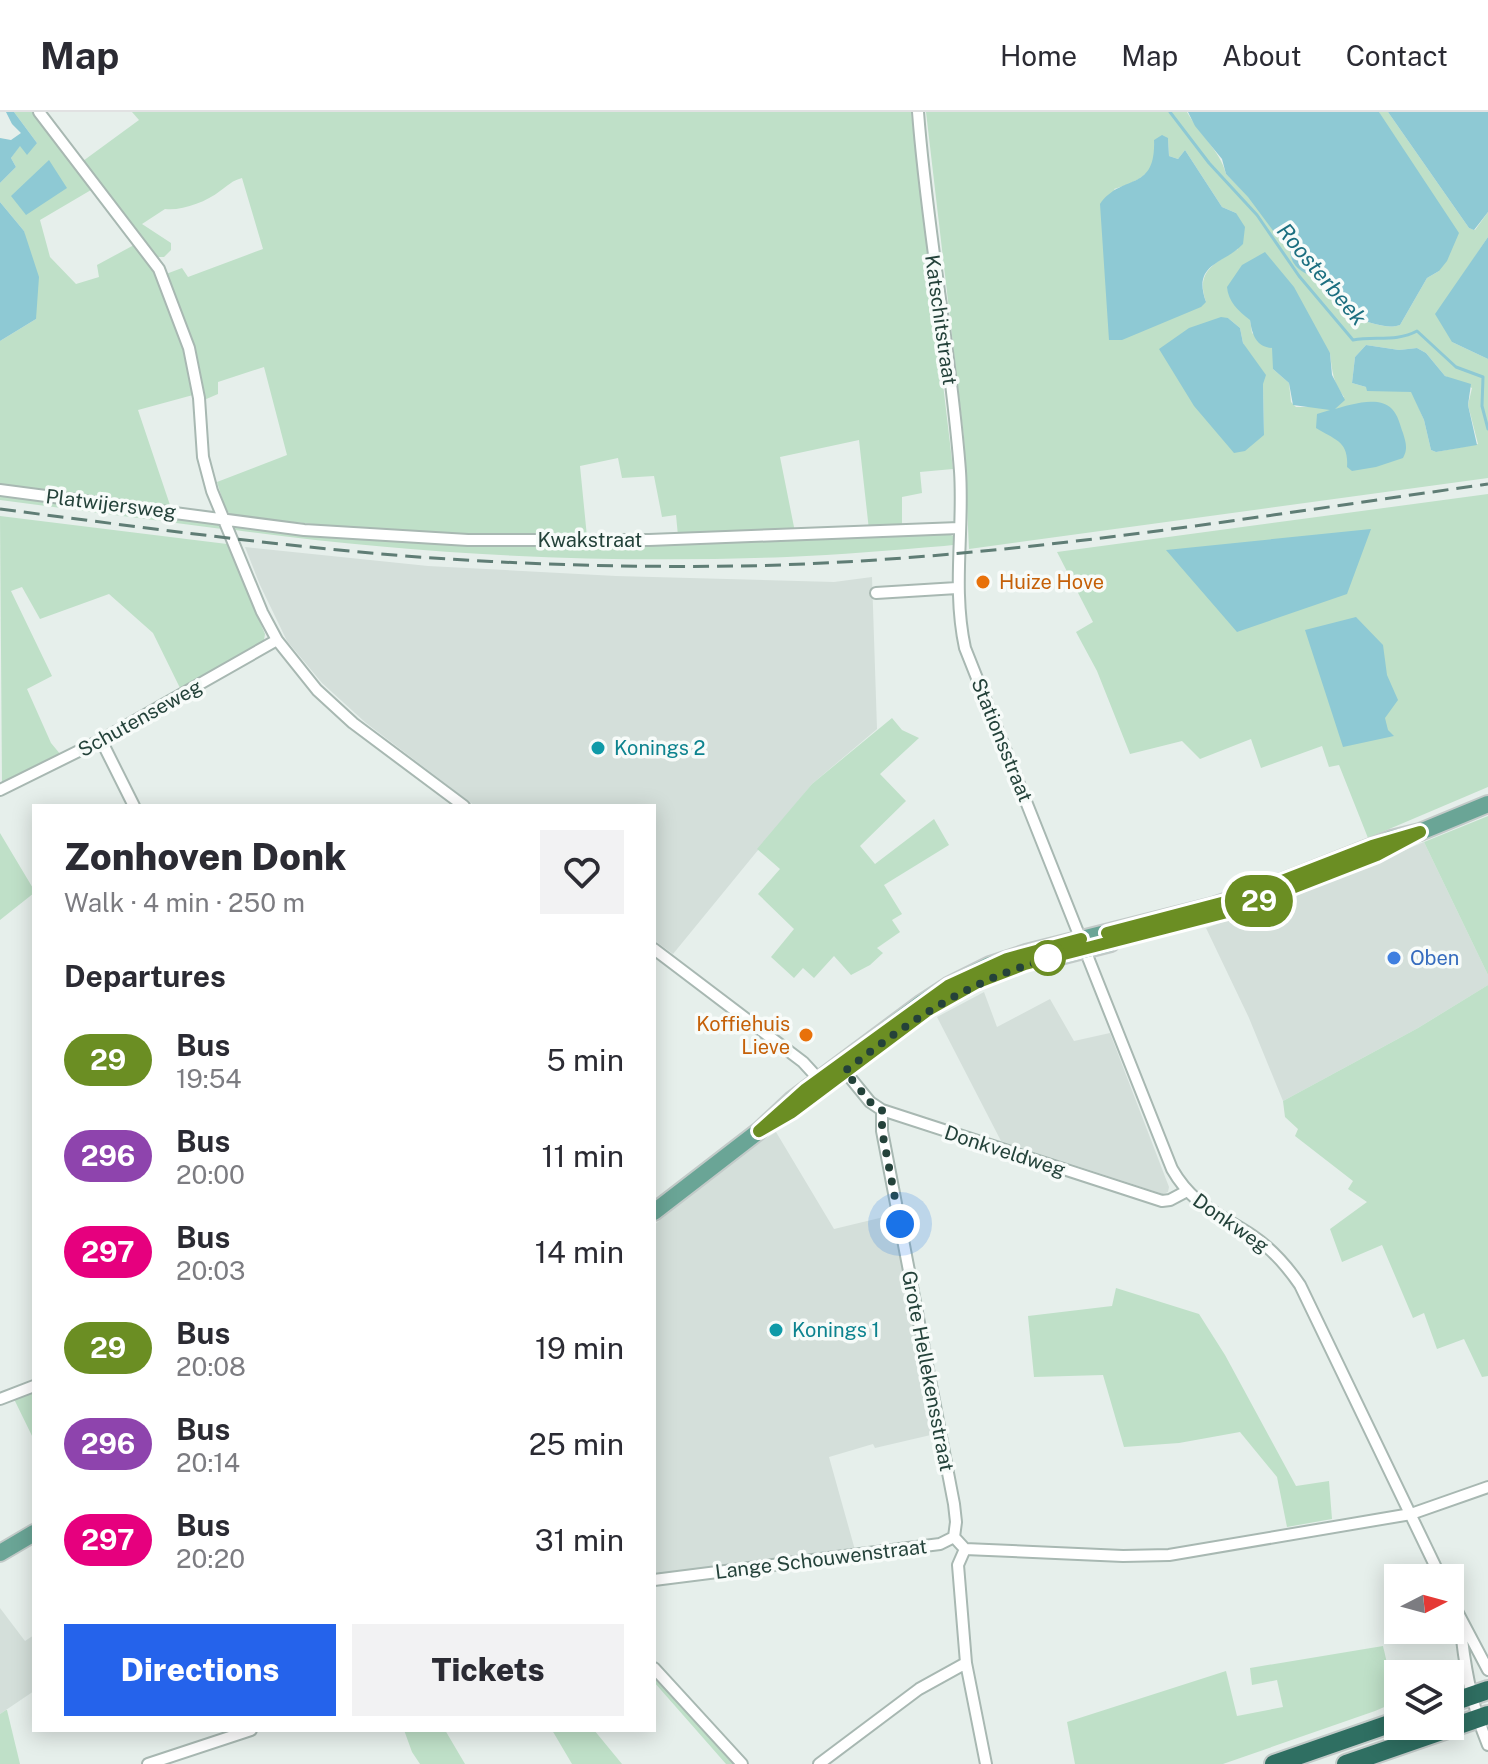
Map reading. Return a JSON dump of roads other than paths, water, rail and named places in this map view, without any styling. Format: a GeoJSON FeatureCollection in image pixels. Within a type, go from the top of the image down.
{"type":"FeatureCollection","features":[{"type":"Feature","properties":{"kind":"highway"},"geometry":{"type":"LineString","coordinates":[[1346,1764],[1483,1717]]}},
{"type":"Feature","properties":{"kind":"highway"},"geometry":{"type":"LineString","coordinates":[[1274,1764],[1384,1726]]}},
{"type":"Feature","properties":{"kind":"main road"},"geometry":{"type":"LineString","coordinates":[[656,1210],[922,1003],[961,978],[1007,959],[1083,944],[1213,906],[1372,846],[1420,832],[1488,804]]}},
{"type":"Feature","properties":{"kind":"main road"},"geometry":{"type":"LineString","coordinates":[[0,1553],[32,1534]]}},
{"type":"Feature","properties":{"kind":"street"},"geometry":{"type":"LineString","coordinates":[[39,112],[159,269],[189,348],[199,398],[203,457],[223,518],[277,640],[317,690],[353,723],[461,804]]}},
{"type":"Feature","properties":{"kind":"street","name":"Katschitstraat"},"geometry":{"type":"LineString","coordinates":[[918,112],[932,253],[960,470],[959,528]]}},
{"type":"Feature","properties":{"kind":"street","name":"Platwijersweg"},"geometry":{"type":"LineString","coordinates":[[0,490],[223,518]]}},
{"type":"Feature","properties":{"kind":"street","name":"Kwakstraat"},"geometry":{"type":"LineString","coordinates":[[223,518],[304,530],[468,540],[649,540],[959,528]]}},
{"type":"Feature","properties":{"kind":"street","name":"Stationsstraat"},"geometry":{"type":"LineString","coordinates":[[959,528],[957,588],[965,648],[1083,944]]}},
{"type":"Feature","properties":{"kind":"street"},"geometry":{"type":"LineString","coordinates":[[876,593],[957,588]]}},
{"type":"Feature","properties":{"kind":"street","name":"Schutenseweg"},"geometry":{"type":"LineString","coordinates":[[0,790],[101,740],[277,640]]}},
{"type":"Feature","properties":{"kind":"street"},"geometry":{"type":"LineString","coordinates":[[101,740],[133,804]]}},
{"type":"Feature","properties":{"kind":"street","name":"Donkweg"},"geometry":{"type":"LineString","coordinates":[[1083,944],[1172,1169],[1187,1191],[1209,1210],[1265,1245],[1291,1272],[1434,1564]]}},
{"type":"Feature","properties":{"kind":"street"},"geometry":{"type":"LineString","coordinates":[[656,951],[803,1062],[823,1083]]}},
{"type":"Feature","properties":{"kind":"street","name":"Donkveldweg"},"geometry":{"type":"LineString","coordinates":[[842,1068],[870,1102],[882,1110],[1162,1201],[1187,1191]]}},
{"type":"Feature","properties":{"kind":"street","name":"Grote Hellekensstraat"},"geometry":{"type":"LineString","coordinates":[[882,1110],[882,1131],[954,1504],[954,1537]]}},
{"type":"Feature","properties":{"kind":"street"},"geometry":{"type":"LineString","coordinates":[[0,1399],[32,1387]]}},
{"type":"Feature","properties":{"kind":"street"},"geometry":{"type":"LineString","coordinates":[[986,1764],[966,1663],[958,1565],[965,1549],[1160,1556],[1411,1514],[1488,1487]]}},
{"type":"Feature","properties":{"kind":"street","name":"Lange Schouwenstraat"},"geometry":{"type":"LineString","coordinates":[[656,1580],[940,1544],[954,1537],[965,1549]]}},
{"type":"Feature","properties":{"kind":"street"},"geometry":{"type":"LineString","coordinates":[[1464,1627],[1488,1670]]}},
{"type":"Feature","properties":{"kind":"street"},"geometry":{"type":"LineString","coordinates":[[1462,1644],[1464,1668],[1479,1693],[1488,1745]]}},
{"type":"Feature","properties":{"kind":"street"},"geometry":{"type":"LineString","coordinates":[[819,1764],[919,1689],[966,1663]]}},
{"type":"Feature","properties":{"kind":"street"},"geometry":{"type":"LineString","coordinates":[[656,1670],[742,1764]]}},
{"type":"Feature","properties":{"kind":"street"},"geometry":{"type":"LineString","coordinates":[[148,1764],[245,1732]]}},
{"type":"Feature","properties":{"kind":"water"},"geometry":{"type":"Polygon","coordinates":[[[6,112],[14,112],[37,143],[27,155],[20,146],[11,158],[16,167],[0,183],[0,138],[11,140],[21,133],[6,112]]]}},
{"type":"Feature","properties":{"kind":"water"},"geometry":{"type":"Polygon","coordinates":[[[1188,112],[1379,112],[1459,233],[1447,261],[1439,271],[1427,278],[1400,325],[1390,327],[1355,316],[1326,286],[1298,268],[1293,262],[1286,233],[1274,232],[1226,174],[1222,159],[1195,126],[1188,112]]]}},
{"type":"Feature","properties":{"kind":"water"},"geometry":{"type":"Polygon","coordinates":[[[1388,112],[1488,112],[1488,212],[1474,230],[1469,228],[1388,112]]]}},
{"type":"Feature","properties":{"kind":"water"},"geometry":{"type":"Polygon","coordinates":[[[1162,135],[1168,138],[1169,156],[1178,159],[1185,150],[1222,207],[1236,213],[1245,227],[1243,244],[1206,272],[1203,289],[1206,302],[1201,307],[1122,340],[1109,340],[1100,204],[1118,188],[1144,175],[1150,168],[1154,140],[1162,135]]]}},
{"type":"Feature","properties":{"kind":"water"},"geometry":{"type":"Polygon","coordinates":[[[49,160],[67,188],[26,215],[11,196],[49,160]]]}},
{"type":"Feature","properties":{"kind":"water"},"geometry":{"type":"Polygon","coordinates":[[[0,202],[24,231],[39,277],[36,319],[0,341],[0,202]]]}},
{"type":"Feature","properties":{"kind":"water"},"geometry":{"type":"Polygon","coordinates":[[[1488,237],[1488,359],[1452,342],[1435,314],[1488,237]]]}},
{"type":"Feature","properties":{"kind":"water"},"geometry":{"type":"Polygon","coordinates":[[[1265,252],[1294,287],[1330,353],[1332,375],[1345,400],[1335,409],[1372,402],[1392,409],[1405,440],[1403,458],[1352,471],[1347,467],[1343,446],[1316,428],[1317,414],[1330,410],[1293,405],[1289,383],[1273,369],[1272,348],[1256,339],[1250,320],[1234,305],[1227,287],[1242,265],[1265,252]]]}},
{"type":"Feature","properties":{"kind":"water"},"geometry":{"type":"Polygon","coordinates":[[[1221,317],[1228,318],[1240,328],[1243,343],[1266,375],[1263,384],[1264,435],[1245,451],[1234,453],[1194,406],[1159,349],[1189,328],[1221,317]]]}},
{"type":"Feature","properties":{"kind":"water"},"geometry":{"type":"Polygon","coordinates":[[[1366,345],[1399,350],[1417,348],[1426,353],[1445,376],[1471,384],[1468,405],[1477,445],[1436,452],[1431,450],[1424,420],[1411,392],[1367,391],[1366,387],[1352,383],[1355,357],[1366,345]]]}},
{"type":"Feature","properties":{"kind":"water"},"geometry":{"type":"Polygon","coordinates":[[[1371,529],[1347,594],[1237,632],[1166,550],[1371,529]]]}},
{"type":"Feature","properties":{"kind":"water"},"geometry":{"type":"Polygon","coordinates":[[[1356,617],[1383,645],[1387,675],[1398,700],[1385,718],[1388,730],[1394,736],[1343,747],[1305,630],[1356,617]]]}},
{"type":"Feature","properties":{"kind":"waterway","name":"Roosterbeek"},"geometry":{"type":"LineString","coordinates":[[1170,112],[1209,163],[1257,215],[1299,276],[1353,340],[1394,338],[1417,331],[1456,367],[1483,377],[1482,406],[1488,429]]}},
{"type":"Feature","properties":{"kind":"railway"},"geometry":{"type":"LineString","coordinates":[[0,509],[246,540],[431,558],[586,565],[741,566],[929,556],[1022,547],[1488,484]]}},
{"type":"Feature","properties":{"kind":"place","name":"Huize Hove"},"geometry":{"type":"Point","coordinates":[983,582]}},
{"type":"Feature","properties":{"kind":"place","name":"Konings 2"},"geometry":{"type":"Point","coordinates":[598,748]}},
{"type":"Feature","properties":{"kind":"place","name":"Oben"},"geometry":{"type":"Point","coordinates":[1394,958]}},
{"type":"Feature","properties":{"kind":"place","name":"Koffiehuis Lieve"},"geometry":{"type":"Point","coordinates":[806,1035]}},
{"type":"Feature","properties":{"kind":"place","name":"Konings 1"},"geometry":{"type":"Point","coordinates":[776,1330]}}]}
